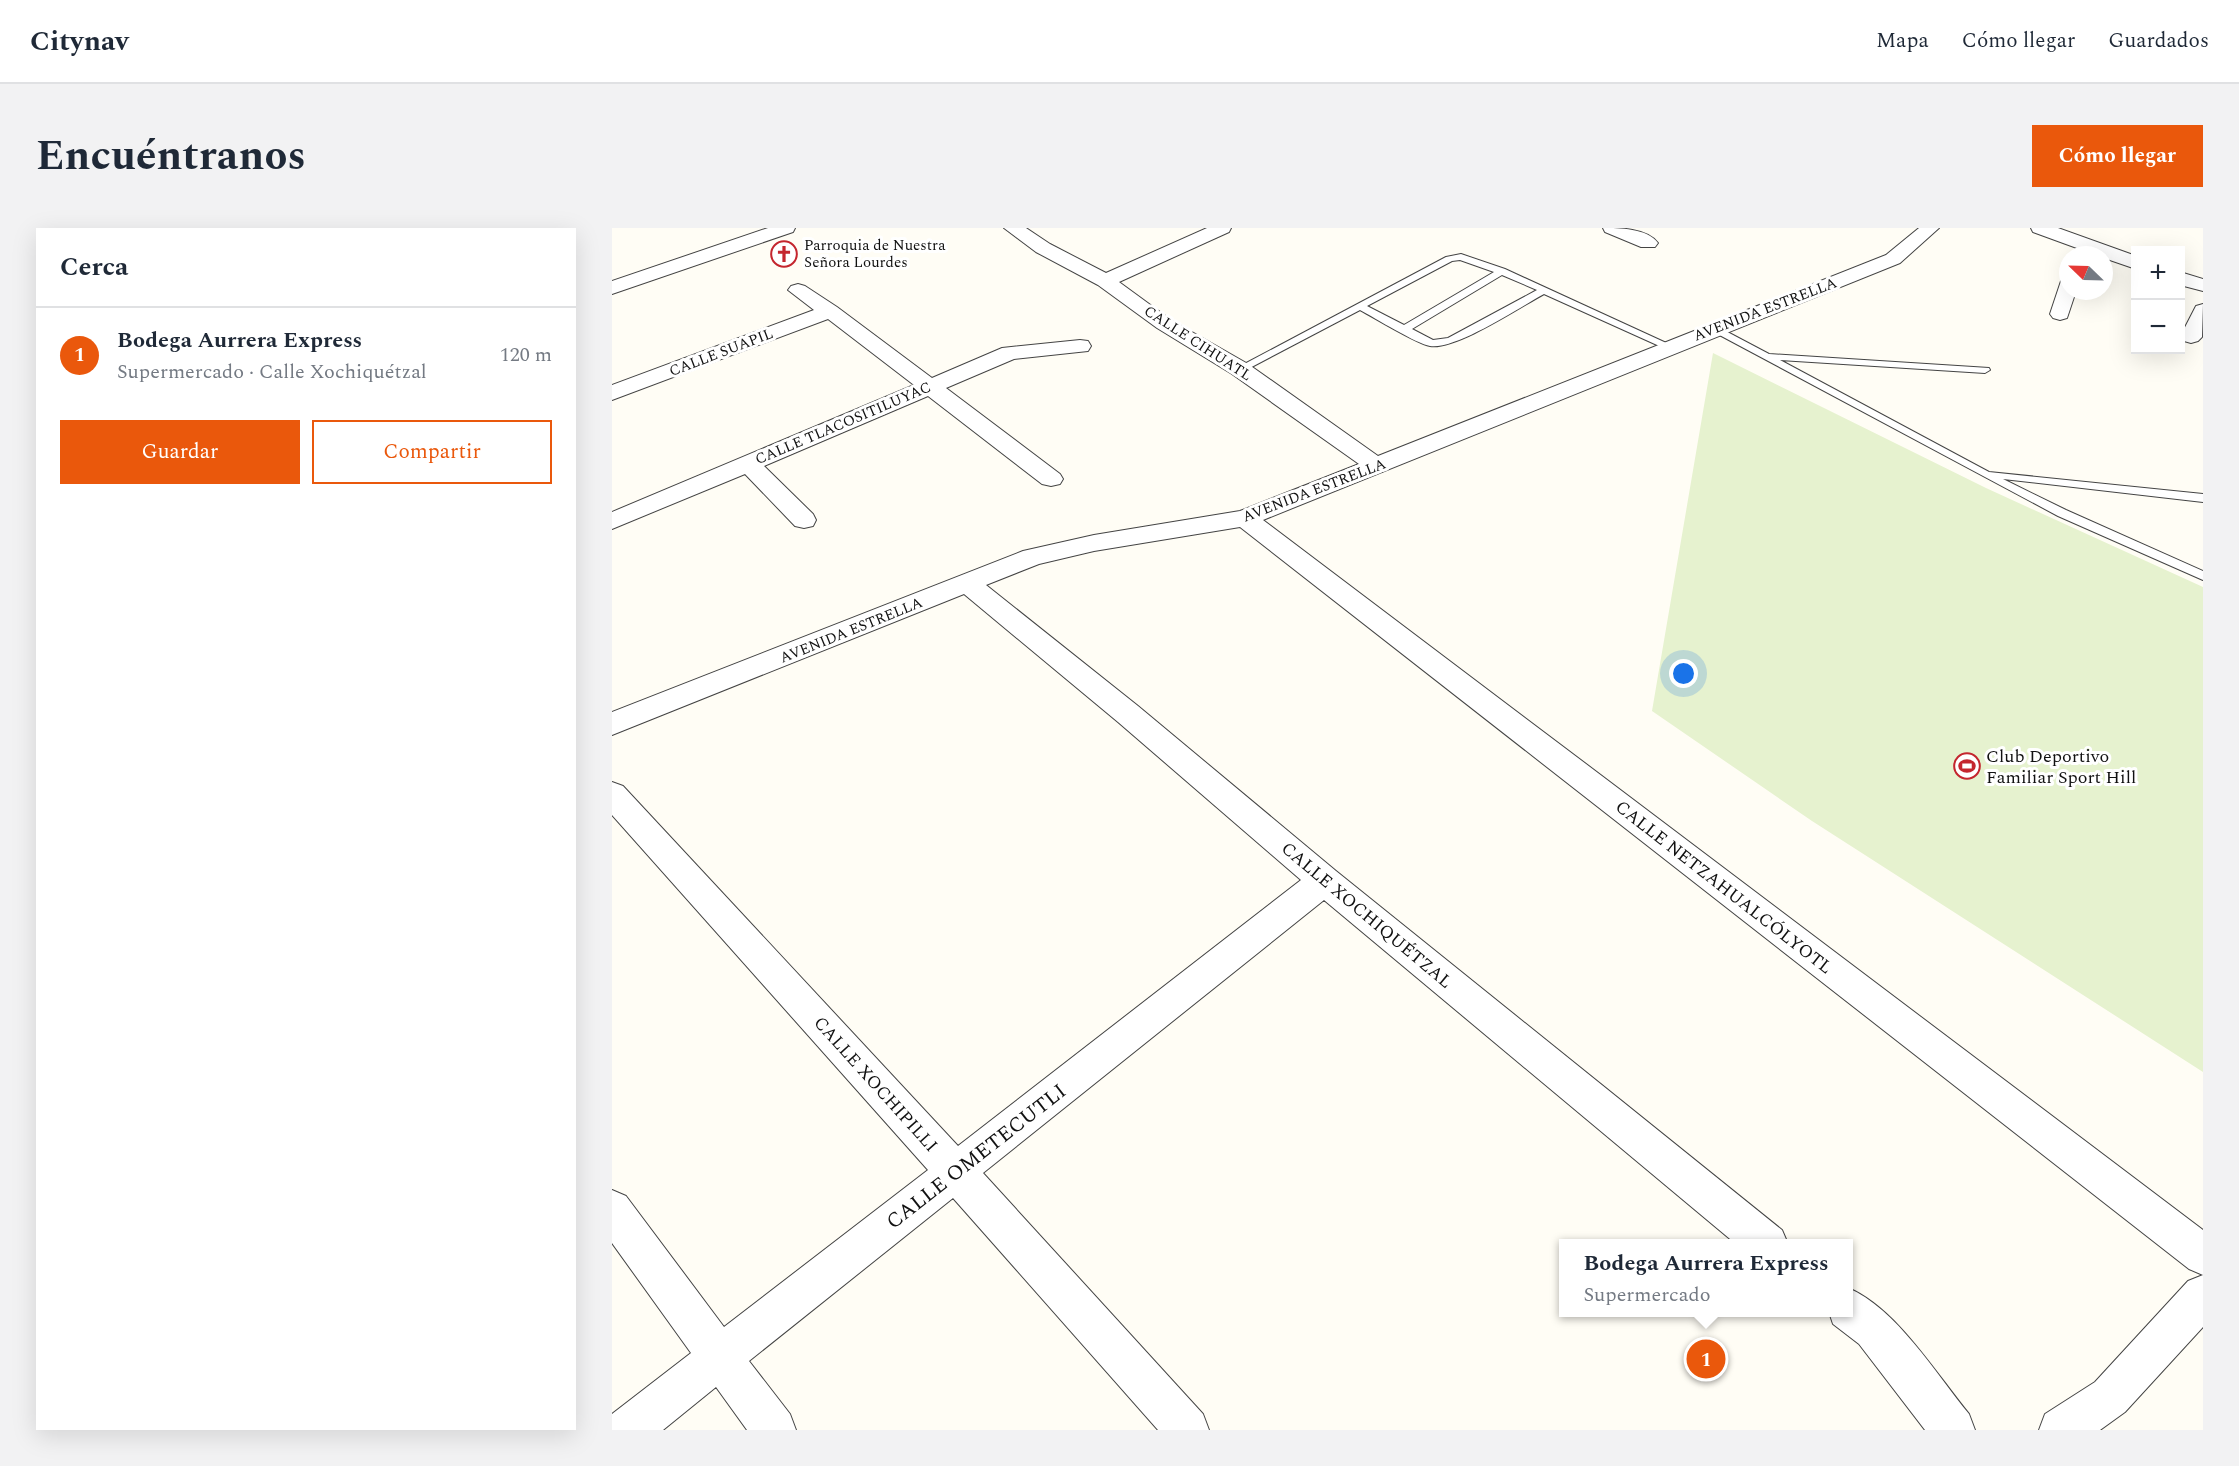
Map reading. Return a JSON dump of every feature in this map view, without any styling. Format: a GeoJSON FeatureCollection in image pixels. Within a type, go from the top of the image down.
{"type":"FeatureCollection","features":[{"type":"Feature","properties":{"kind":"street"},"geometry":{"type":"LineString","coordinates":[[612,288],[786,228]]}},
{"type":"Feature","properties":{"kind":"street","name":"CALLE CIHUATL"},"geometry":{"type":"LineString","coordinates":[[1014,228],[1043,248],[1105,281],[1164,324],[1240,369],[1377,466]]}},
{"type":"Feature","properties":{"kind":"street"},"geometry":{"type":"LineString","coordinates":[[1105,281],[1222,228]]}},
{"type":"Feature","properties":{"kind":"street"},"geometry":{"type":"LineString","coordinates":[[1612,228],[1648,243]]}},
{"type":"Feature","properties":{"kind":"street","name":"AVENIDA ESTRELLA"},"geometry":{"type":"LineString","coordinates":[[612,724],[1032,557],[1094,543],[1245,518],[1893,259],[1930,228]]}},
{"type":"Feature","properties":{"kind":"street"},"geometry":{"type":"LineString","coordinates":[[2040,228],[2073,246]]}},
{"type":"Feature","properties":{"kind":"street"},"geometry":{"type":"LineString","coordinates":[[2113,257],[2131,262]]}},
{"type":"Feature","properties":{"kind":"street"},"geometry":{"type":"LineString","coordinates":[[2185,279],[2203,285]]}},
{"type":"Feature","properties":{"kind":"street"},"geometry":{"type":"LineString","coordinates":[[798,290],[830,311],[1051,479]]}},
{"type":"Feature","properties":{"kind":"street"},"geometry":{"type":"LineString","coordinates":[[2060,314],[2064,300]]}},
{"type":"Feature","properties":{"kind":"street"},"geometry":{"type":"LineString","coordinates":[[2191,337],[2203,310]]}},
{"type":"Feature","properties":{"kind":"street","name":"CALLE SUAPIL"},"geometry":{"type":"LineString","coordinates":[[612,393],[830,311]]}},
{"type":"Feature","properties":{"kind":"street","name":"CALLE TLACOSITILUYAC"},"geometry":{"type":"LineString","coordinates":[[612,521],[1010,353],[1080,346]]}},
{"type":"Feature","properties":{"kind":"street"},"geometry":{"type":"LineString","coordinates":[[749,464],[804,520]]}},
{"type":"Feature","properties":{"kind":"street","name":"CALLE NETZAHUALCÓLYOTL"},"geometry":{"type":"LineString","coordinates":[[1245,518],[2203,1255]]}},
{"type":"Feature","properties":{"kind":"street","name":"CALLE XOCHIQUÉTZAL"},"geometry":{"type":"LineString","coordinates":[[968,584],[1128,714],[1324,881],[1762,1239]]}},
{"type":"Feature","properties":{"kind":"street","name":"CALLE XOCHIPILLI"},"geometry":{"type":"LineString","coordinates":[[612,794],[1187,1430]]}},
{"type":"Feature","properties":{"kind":"street","name":"CALLE OMETECUTLI"},"geometry":{"type":"LineString","coordinates":[[628,1430],[1324,881]]}},
{"type":"Feature","properties":{"kind":"street"},"geometry":{"type":"LineString","coordinates":[[612,1210],[774,1430]]}},
{"type":"Feature","properties":{"kind":"street"},"geometry":{"type":"LineString","coordinates":[[2061,1430],[2110,1397],[2203,1296]]}},
{"type":"Feature","properties":{"kind":"street"},"geometry":{"type":"LineString","coordinates":[[1853,1313],[1874,1329],[1953,1430]]}},
{"type":"Feature","properties":{"kind":"lane"},"geometry":{"type":"LineString","coordinates":[[1240,369],[1449,259],[1461,257],[1502,271],[1670,347]]}},
{"type":"Feature","properties":{"kind":"lane"},"geometry":{"type":"LineString","coordinates":[[1402,330],[1502,271]]}},
{"type":"Feature","properties":{"kind":"lane"},"geometry":{"type":"LineString","coordinates":[[1360,306],[1402,330],[1431,343],[1450,341],[1544,290]]}},
{"type":"Feature","properties":{"kind":"lane"},"geometry":{"type":"LineString","coordinates":[[1716,329],[1981,472],[2062,513],[2203,576]]}},
{"type":"Feature","properties":{"kind":"lane"},"geometry":{"type":"LineString","coordinates":[[1766,355],[1985,370]]}},
{"type":"Feature","properties":{"kind":"lane"},"geometry":{"type":"LineString","coordinates":[[1981,472],[2203,498]]}},
{"type":"Feature","properties":{"kind":"green space","name":"Club Deportivo Familiar Sport Hill"},"geometry":{"type":"Polygon","coordinates":[[[1713,353],[1986,488],[2203,587],[2203,1072],[1812,821],[1652,711],[1713,353]]]}},
{"type":"Feature","properties":{"kind":"place","name":"Parroquia de Nuestra Señora Lourdes"},"geometry":{"type":"Point","coordinates":[784,254]}},
{"type":"Feature","properties":{"kind":"place","name":"Club Deportivo Familiar Sport Hill"},"geometry":{"type":"Point","coordinates":[1967,766]}},
{"type":"Feature","properties":{"kind":"place","name":"Bodega Aurrera Express"},"geometry":{"type":"Point","coordinates":[1706,1359]}}]}
